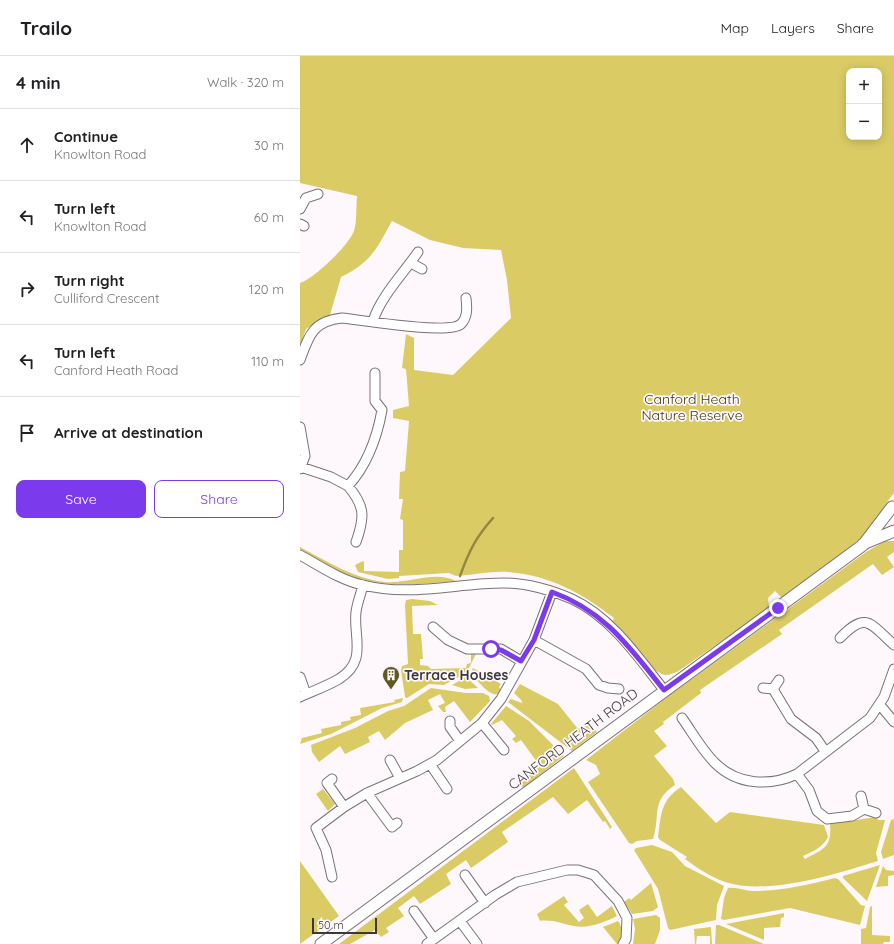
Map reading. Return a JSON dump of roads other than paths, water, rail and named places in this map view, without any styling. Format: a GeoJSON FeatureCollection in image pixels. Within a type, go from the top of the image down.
{"type":"FeatureCollection","features":[{"type":"Feature","properties":{"kind":"main road"},"geometry":{"type":"LineString","coordinates":[[893,504],[894,519]]}},
{"type":"Feature","properties":{"kind":"main road","name":"CANFORD HEATH ROAD"},"geometry":{"type":"LineString","coordinates":[[321,944],[588,748],[664,690],[778,608],[862,544],[893,504]]}},
{"type":"Feature","properties":{"kind":"main road","name":"CANFORD HEATH ROAD"},"geometry":{"type":"LineString","coordinates":[[862,544],[894,531]]}},
{"type":"Feature","properties":{"kind":"street"},"geometry":{"type":"LineString","coordinates":[[300,209],[306,198],[318,194]]}},
{"type":"Feature","properties":{"kind":"street"},"geometry":{"type":"LineString","coordinates":[[373,321],[384,296],[418,252]]}},
{"type":"Feature","properties":{"kind":"street"},"geometry":{"type":"LineString","coordinates":[[411,263],[422,269]]}},
{"type":"Feature","properties":{"kind":"street"},"geometry":{"type":"LineString","coordinates":[[300,360],[310,333],[329,320],[342,318],[445,329],[455,328],[465,319],[467,311],[466,298]]}},
{"type":"Feature","properties":{"kind":"street"},"geometry":{"type":"LineString","coordinates":[[348,486],[364,466],[379,426],[382,410],[375,401],[375,373]]}},
{"type":"Feature","properties":{"kind":"street"},"geometry":{"type":"LineString","coordinates":[[300,426],[304,456],[300,468],[331,477],[348,486],[356,495],[363,511],[361,528],[356,542]]}},
{"type":"Feature","properties":{"kind":"street"},"geometry":{"type":"LineString","coordinates":[[300,555],[340,577],[363,585],[418,590],[506,583],[525,585],[573,599],[604,620],[630,648],[664,690]]}},
{"type":"Feature","properties":{"kind":"street"},"geometry":{"type":"LineString","coordinates":[[300,677],[303,695],[340,678],[351,668],[359,646],[356,611],[363,585]]}},
{"type":"Feature","properties":{"kind":"street"},"geometry":{"type":"LineString","coordinates":[[332,877],[326,850],[316,828],[344,807],[367,793],[430,764],[450,751],[482,723],[501,699],[534,640],[552,592]]}},
{"type":"Feature","properties":{"kind":"street"},"geometry":{"type":"LineString","coordinates":[[840,638],[855,623],[865,622],[870,624],[894,645]]}},
{"type":"Feature","properties":{"kind":"street"},"geometry":{"type":"LineString","coordinates":[[432,627],[448,640],[467,650],[501,650],[521,661]]}},
{"type":"Feature","properties":{"kind":"street"},"geometry":{"type":"LineString","coordinates":[[534,640],[586,670],[599,685],[619,689]]}},
{"type":"Feature","properties":{"kind":"street"},"geometry":{"type":"LineString","coordinates":[[682,718],[715,763],[743,780],[772,782],[787,779],[797,774],[825,751],[846,738],[870,718],[880,705],[894,669]]}},
{"type":"Feature","properties":{"kind":"street"},"geometry":{"type":"LineString","coordinates":[[773,689],[779,680]]}},
{"type":"Feature","properties":{"kind":"street"},"geometry":{"type":"LineString","coordinates":[[763,688],[773,689]]}},
{"type":"Feature","properties":{"kind":"street"},"geometry":{"type":"LineString","coordinates":[[773,689],[791,719],[816,738],[825,751]]}},
{"type":"Feature","properties":{"kind":"street"},"geometry":{"type":"LineString","coordinates":[[880,705],[894,722]]}},
{"type":"Feature","properties":{"kind":"street"},"geometry":{"type":"LineString","coordinates":[[450,721],[450,727],[460,741]]}},
{"type":"Feature","properties":{"kind":"street"},"geometry":{"type":"LineString","coordinates":[[482,723],[504,750]]}},
{"type":"Feature","properties":{"kind":"street"},"geometry":{"type":"LineString","coordinates":[[390,760],[400,778]]}},
{"type":"Feature","properties":{"kind":"street"},"geometry":{"type":"LineString","coordinates":[[430,764],[447,789]]}},
{"type":"Feature","properties":{"kind":"street"},"geometry":{"type":"LineString","coordinates":[[797,774],[809,790],[817,812],[827,819],[852,816],[864,809],[876,813]]}},
{"type":"Feature","properties":{"kind":"street"},"geometry":{"type":"LineString","coordinates":[[332,779],[327,783],[344,807]]}},
{"type":"Feature","properties":{"kind":"street"},"geometry":{"type":"LineString","coordinates":[[367,793],[392,827],[397,823]]}},
{"type":"Feature","properties":{"kind":"street"},"geometry":{"type":"LineString","coordinates":[[861,796],[864,809]]}},
{"type":"Feature","properties":{"kind":"street"},"geometry":{"type":"LineString","coordinates":[[414,911],[430,942],[517,882],[551,872],[578,870],[594,876],[618,901],[627,918],[626,939],[623,944]]}},
{"type":"Feature","properties":{"kind":"street"},"geometry":{"type":"LineString","coordinates":[[465,875],[485,903]]}},
{"type":"Feature","properties":{"kind":"street"},"geometry":{"type":"LineString","coordinates":[[460,921],[477,944]]}},
{"type":"Feature","properties":{"kind":"waterway"},"geometry":{"type":"LineString","coordinates":[[460,576],[474,545],[493,518]]}},
{"type":"Feature","properties":{"kind":"place","name":"Terrace Houses"},"geometry":{"type":"Point","coordinates":[391,690]}},
{"type":"Feature","properties":{"kind":"park label","name":"Canford Heath Nature Reserve"},"geometry":{"type":"Point","coordinates":[692,408]}}]}
